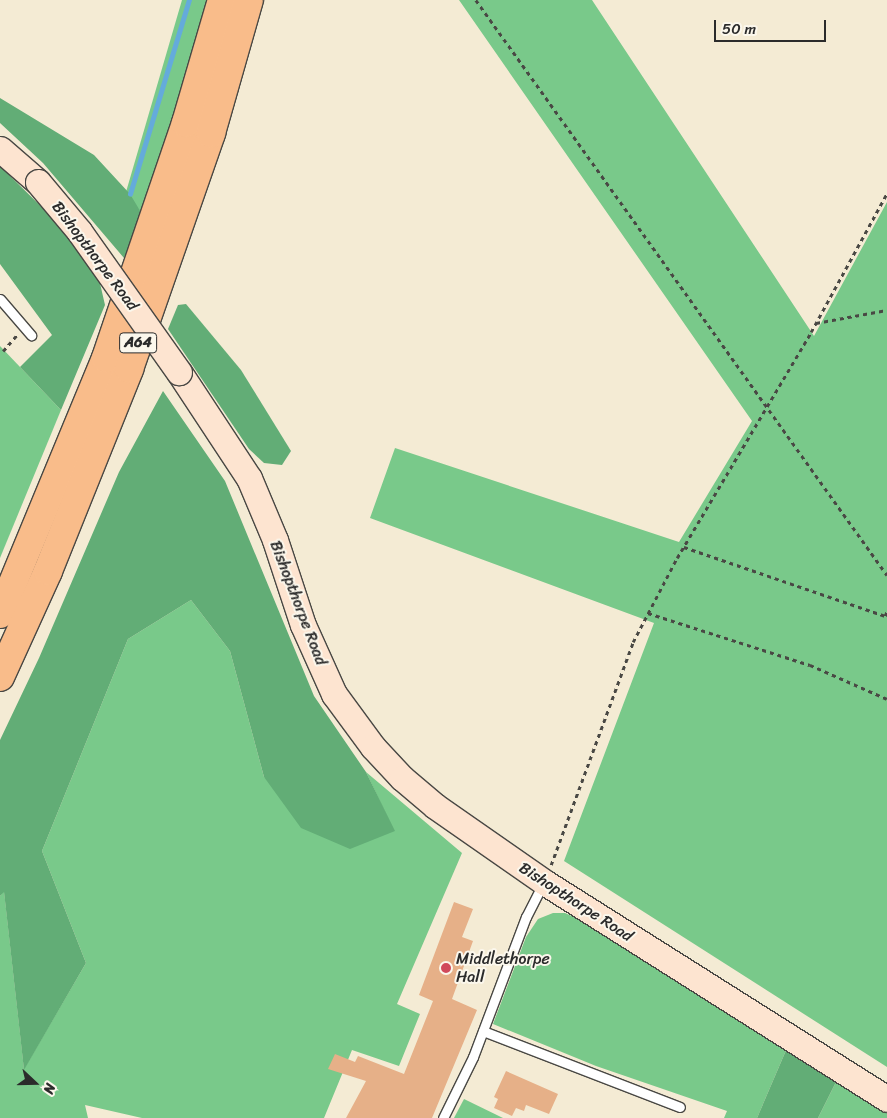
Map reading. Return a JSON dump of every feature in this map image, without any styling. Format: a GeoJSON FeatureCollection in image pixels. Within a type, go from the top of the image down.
{"type":"FeatureCollection","features":[{"type":"Feature","properties":{"kind":"highway","name":"A64"},"geometry":{"type":"LineString","coordinates":[[0,614],[106,358],[186,124],[222,0]]}},
{"type":"Feature","properties":{"kind":"highway","name":"A64"},"geometry":{"type":"LineString","coordinates":[[0,677],[48,571],[129,369],[211,133],[249,0]]}},
{"type":"Feature","properties":{"kind":"street","name":"Bishopthorpe Road"},"geometry":{"type":"LineString","coordinates":[[0,149],[38,182],[79,231],[179,372],[249,478],[275,540],[303,625],[334,694],[373,747],[402,778],[435,806],[544,882],[887,1099]]}},
{"type":"Feature","properties":{"kind":"lane"},"geometry":{"type":"LineString","coordinates":[[0,299],[31,335]]}},
{"type":"Feature","properties":{"kind":"lane"},"geometry":{"type":"LineString","coordinates":[[443,1118],[483,1030],[526,917],[544,882]]}},
{"type":"Feature","properties":{"kind":"lane"},"geometry":{"type":"LineString","coordinates":[[483,1030],[680,1107]]}},
{"type":"Feature","properties":{"kind":"path"},"geometry":{"type":"LineString","coordinates":[[476,0],[887,574]]}},
{"type":"Feature","properties":{"kind":"path"},"geometry":{"type":"LineString","coordinates":[[544,882],[633,642],[684,547],[816,323],[887,193]]}},
{"type":"Feature","properties":{"kind":"path"},"geometry":{"type":"LineString","coordinates":[[816,323],[887,310]]}},
{"type":"Feature","properties":{"kind":"path"},"geometry":{"type":"LineString","coordinates":[[3,352],[24,326]]}},
{"type":"Feature","properties":{"kind":"path"},"geometry":{"type":"LineString","coordinates":[[684,547],[885,616],[887,611]]}},
{"type":"Feature","properties":{"kind":"path"},"geometry":{"type":"LineString","coordinates":[[648,613],[810,665],[887,699]]}},
{"type":"Feature","properties":{"kind":"green space"},"geometry":{"type":"Polygon","coordinates":[[[182,0],[210,0],[142,214],[126,192],[182,0]]]}},
{"type":"Feature","properties":{"kind":"green space"},"geometry":{"type":"Polygon","coordinates":[[[459,0],[592,0],[814,336],[887,202],[887,1067],[564,861],[654,623],[370,518],[395,448],[679,542],[752,421],[459,0]]]}},
{"type":"Feature","properties":{"kind":"green space"},"geometry":{"type":"Polygon","coordinates":[[[0,98],[94,155],[130,194],[142,214],[124,258],[43,163],[0,123],[0,98]]]}},
{"type":"Feature","properties":{"kind":"green space"},"geometry":{"type":"Polygon","coordinates":[[[0,166],[66,231],[99,279],[105,305],[61,410],[20,367],[52,335],[0,264],[0,166]]]}},
{"type":"Feature","properties":{"kind":"green space"},"geometry":{"type":"Polygon","coordinates":[[[186,304],[241,370],[291,451],[282,465],[264,463],[249,449],[168,329],[178,305],[186,304]]]}},
{"type":"Feature","properties":{"kind":"green space"},"geometry":{"type":"Polygon","coordinates":[[[0,346],[61,410],[0,558],[0,346]]]}},
{"type":"Feature","properties":{"kind":"green space"},"geometry":{"type":"Polygon","coordinates":[[[163,391],[225,481],[314,696],[366,772],[395,831],[350,849],[301,828],[264,777],[230,651],[191,600],[128,639],[42,851],[86,963],[24,1070],[4,892],[0,896],[0,740],[39,658],[119,472],[163,391]]]}},
{"type":"Feature","properties":{"kind":"green space"},"geometry":{"type":"Polygon","coordinates":[[[191,600],[230,651],[264,777],[394,831],[366,772],[462,853],[397,1004],[420,1014],[399,1066],[352,1050],[324,1118],[142,1118],[85,1105],[88,1118],[0,1118],[0,896],[4,891],[24,1069],[86,963],[42,851],[128,639],[191,600]]]}},
{"type":"Feature","properties":{"kind":"green space"},"geometry":{"type":"Polygon","coordinates":[[[553,913],[565,913],[583,921],[787,1048],[757,1118],[724,1118],[727,1111],[596,1066],[493,1024],[526,937],[538,919],[553,913]]]}},
{"type":"Feature","properties":{"kind":"green space"},"geometry":{"type":"Polygon","coordinates":[[[787,1048],[838,1078],[818,1118],[757,1118],[787,1048]]]}},
{"type":"Feature","properties":{"kind":"green space"},"geometry":{"type":"Polygon","coordinates":[[[838,1078],[887,1113],[887,1118],[818,1118],[838,1078]]]}},
{"type":"Feature","properties":{"kind":"green space"},"geometry":{"type":"Polygon","coordinates":[[[464,1099],[503,1118],[454,1118],[464,1099]]]}},
{"type":"Feature","properties":{"kind":"building"},"geometry":{"type":"Polygon","coordinates":[[[454,902],[473,909],[462,937],[473,941],[452,999],[477,1010],[432,1118],[346,1118],[366,1081],[328,1069],[335,1054],[355,1062],[358,1056],[404,1074],[433,1001],[419,995],[454,902]]]}},
{"type":"Feature","properties":{"kind":"building"},"geometry":{"type":"Polygon","coordinates":[[[506,1071],[558,1094],[549,1114],[526,1105],[524,1111],[516,1108],[512,1116],[494,1108],[498,1099],[494,1097],[506,1071]]]}},
{"type":"Feature","properties":{"kind":"waterway"},"geometry":{"type":"LineString","coordinates":[[130,194],[189,0]]}},
{"type":"Feature","properties":{"kind":"place","name":"Middlethorpe Hall"},"geometry":{"type":"Point","coordinates":[446,968]}}]}
